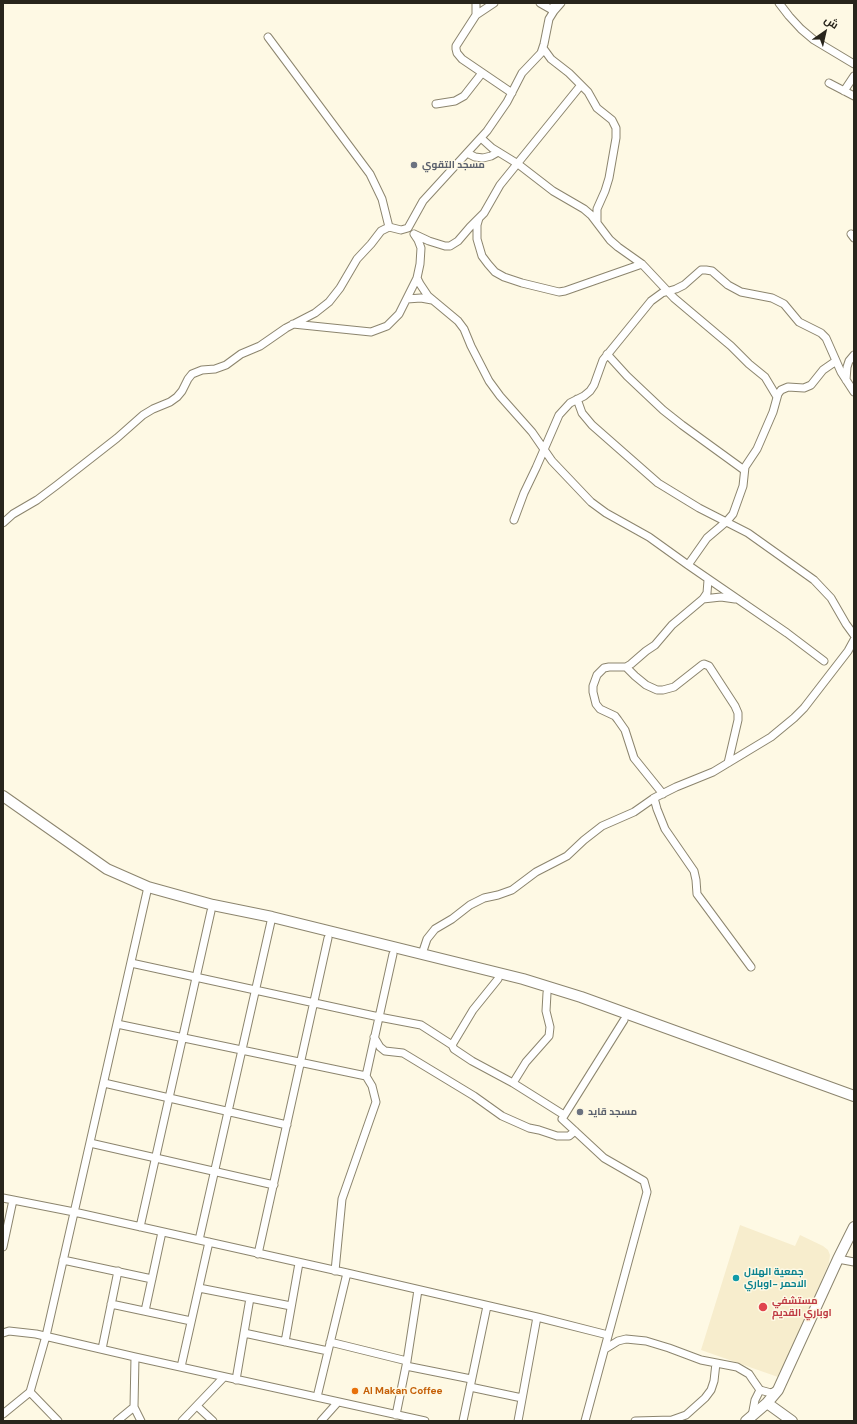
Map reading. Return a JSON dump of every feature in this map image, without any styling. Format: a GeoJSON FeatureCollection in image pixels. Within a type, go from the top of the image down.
{"type":"FeatureCollection","features":[{"type":"Feature","properties":{"kind":"street"},"geometry":{"type":"LineString","coordinates":[[476,3],[476,15]]}},
{"type":"Feature","properties":{"kind":"street"},"geometry":{"type":"LineString","coordinates":[[494,3],[476,15],[456,46],[456,50],[459,56],[512,93]]}},
{"type":"Feature","properties":{"kind":"street"},"geometry":{"type":"LineString","coordinates":[[540,3],[554,11]]}},
{"type":"Feature","properties":{"kind":"street"},"geometry":{"type":"LineString","coordinates":[[554,3],[554,11]]}},
{"type":"Feature","properties":{"kind":"street"},"geometry":{"type":"LineString","coordinates":[[3,523],[13,514],[52,489],[117,438],[143,415],[177,397],[192,374],[202,370],[215,369],[226,365],[241,354],[260,346],[293,324],[314,313],[329,302],[340,288],[357,259],[381,231],[389,227],[401,230],[408,228],[423,201],[481,138],[501,112],[529,64],[538,57],[543,48],[549,19],[561,3]]}},
{"type":"Feature","properties":{"kind":"street"},"geometry":{"type":"LineString","coordinates":[[779,3],[788,16],[810,36],[854,64]]}},
{"type":"Feature","properties":{"kind":"street"},"geometry":{"type":"LineString","coordinates":[[268,37],[370,174],[382,199],[389,227]]}},
{"type":"Feature","properties":{"kind":"street"},"geometry":{"type":"LineString","coordinates":[[543,48],[551,59],[569,73],[588,92],[597,108],[612,120],[616,128],[617,133],[609,178],[597,210],[596,222]]}},
{"type":"Feature","properties":{"kind":"street"},"geometry":{"type":"LineString","coordinates":[[436,104],[455,101],[464,96],[482,73]]}},
{"type":"Feature","properties":{"kind":"street"},"geometry":{"type":"LineString","coordinates":[[844,91],[854,76]]}},
{"type":"Feature","properties":{"kind":"street"},"geometry":{"type":"LineString","coordinates":[[829,83],[854,96]]}},
{"type":"Feature","properties":{"kind":"street"},"geometry":{"type":"LineString","coordinates":[[414,234],[437,244],[450,246],[458,241],[479,218],[500,185],[581,85]]}},
{"type":"Feature","properties":{"kind":"street"},"geometry":{"type":"LineString","coordinates":[[481,138],[553,191],[584,209],[618,247],[642,264],[681,305],[731,346],[765,377],[777,397]]}},
{"type":"Feature","properties":{"kind":"street"},"geometry":{"type":"LineString","coordinates":[[467,153],[474,157],[483,158],[498,152]]}},
{"type":"Feature","properties":{"kind":"street"},"geometry":{"type":"LineString","coordinates":[[479,218],[477,239],[482,256],[495,272],[504,277],[522,283],[554,291],[565,291],[642,264]]}},
{"type":"Feature","properties":{"kind":"street"},"geometry":{"type":"LineString","coordinates":[[293,324],[371,332],[379,330],[394,321],[417,278],[420,264],[421,248],[418,240],[408,228]]}},
{"type":"Feature","properties":{"kind":"street"},"geometry":{"type":"LineString","coordinates":[[514,520],[524,493],[559,415],[564,409],[584,396],[594,385],[600,365],[607,354],[651,301],[662,293],[684,285],[701,270],[712,271],[721,280],[734,289],[749,294],[772,298],[784,304],[799,322],[821,333],[826,338],[846,381],[854,392]]}},
{"type":"Feature","properties":{"kind":"street"},"geometry":{"type":"LineString","coordinates":[[417,278],[424,291],[458,321],[464,329],[471,346],[494,389],[532,432],[543,450],[556,466],[591,502],[610,516],[649,537],[708,580],[787,633],[824,661]]}},
{"type":"Feature","properties":{"kind":"street"},"geometry":{"type":"LineString","coordinates":[[407,299],[421,298],[434,301]]}},
{"type":"Feature","properties":{"kind":"street"},"geometry":{"type":"LineString","coordinates":[[607,354],[627,376],[663,410],[744,470]]}},
{"type":"Feature","properties":{"kind":"street"},"geometry":{"type":"LineString","coordinates":[[846,381],[847,367],[854,354]]}},
{"type":"Feature","properties":{"kind":"street"},"geometry":{"type":"LineString","coordinates":[[688,566],[707,538],[733,514],[743,486],[744,470],[757,450],[781,390],[792,387],[804,388],[810,385],[823,370],[836,361]]}},
{"type":"Feature","properties":{"kind":"street"},"geometry":{"type":"LineString","coordinates":[[577,400],[582,414],[587,420],[646,473],[685,500],[748,532],[814,580],[831,598],[854,635]]}},
{"type":"Feature","properties":{"kind":"street"},"geometry":{"type":"LineString","coordinates":[[663,794],[634,758],[622,724],[615,716],[600,709],[594,698],[593,686],[600,671],[609,667],[626,667],[655,645],[672,625],[703,599],[707,593],[708,580]]}},
{"type":"Feature","properties":{"kind":"street"},"geometry":{"type":"LineString","coordinates":[[703,599],[721,596],[739,600]]}},
{"type":"Feature","properties":{"kind":"street"},"geometry":{"type":"LineString","coordinates":[[422,954],[427,939],[435,929],[452,919],[470,905],[484,898],[512,890],[536,872],[566,856],[602,826],[634,812],[654,798],[707,775],[771,737],[794,718],[813,697],[848,651],[854,640]]}},
{"type":"Feature","properties":{"kind":"street"},"geometry":{"type":"LineString","coordinates":[[626,667],[646,685],[657,690],[663,690],[674,687],[702,665],[704,664],[709,666],[738,713],[738,720],[728,763]]}},
{"type":"Feature","properties":{"kind":"street"},"geometry":{"type":"LineString","coordinates":[[3,796],[107,869],[147,890],[213,905],[328,938],[498,979],[547,993],[854,1104]]}},
{"type":"Feature","properties":{"kind":"street"},"geometry":{"type":"LineString","coordinates":[[654,798],[665,829],[694,871],[697,894],[751,968]]}},
{"type":"Feature","properties":{"kind":"street"},"geometry":{"type":"LineString","coordinates":[[3,804],[104,875],[147,890],[211,911],[271,921],[523,978],[581,997],[854,1096]]}},
{"type":"Feature","properties":{"kind":"street"},"geometry":{"type":"LineString","coordinates":[[3,1414],[30,1392],[46,1336],[147,890]]}},
{"type":"Feature","properties":{"kind":"street"},"geometry":{"type":"LineString","coordinates":[[140,1227],[211,911]]}},
{"type":"Feature","properties":{"kind":"street"},"geometry":{"type":"LineString","coordinates":[[200,1240],[271,921]]}},
{"type":"Feature","properties":{"kind":"street"},"geometry":{"type":"LineString","coordinates":[[258,1254],[328,938]]}},
{"type":"Feature","properties":{"kind":"street"},"geometry":{"type":"LineString","coordinates":[[336,1271],[342,1199],[376,1102],[372,1086],[366,1076],[393,954]]}},
{"type":"Feature","properties":{"kind":"street"},"geometry":{"type":"LineString","coordinates":[[131,963],[421,1025],[452,1045],[454,1049],[472,1061],[514,1083],[564,1115]]}},
{"type":"Feature","properties":{"kind":"street"},"geometry":{"type":"LineString","coordinates":[[452,1045],[473,1010],[498,979]]}},
{"type":"Feature","properties":{"kind":"street"},"geometry":{"type":"LineString","coordinates":[[514,1083],[526,1062],[549,1036],[550,1027],[546,1011],[547,993]]}},
{"type":"Feature","properties":{"kind":"street"},"geometry":{"type":"LineString","coordinates":[[585,1421],[647,1192],[644,1181],[604,1158],[562,1119],[624,1020]]}},
{"type":"Feature","properties":{"kind":"street"},"geometry":{"type":"LineString","coordinates":[[117,1024],[366,1076]]}},
{"type":"Feature","properties":{"kind":"street"},"geometry":{"type":"LineString","coordinates":[[374,1037],[380,1047],[385,1051],[403,1053],[474,1096],[502,1116],[529,1128],[557,1136],[569,1136],[575,1131]]}},
{"type":"Feature","properties":{"kind":"street"},"geometry":{"type":"LineString","coordinates":[[104,1083],[287,1125]]}},
{"type":"Feature","properties":{"kind":"street"},"geometry":{"type":"LineString","coordinates":[[90,1143],[274,1184]]}},
{"type":"Feature","properties":{"kind":"street"},"geometry":{"type":"LineString","coordinates":[[3,1198],[209,1242],[537,1317],[608,1335]]}},
{"type":"Feature","properties":{"kind":"street"},"geometry":{"type":"LineString","coordinates":[[3,1248],[13,1200]]}},
{"type":"Feature","properties":{"kind":"street"},"geometry":{"type":"LineString","coordinates":[[749,1418],[767,1403],[778,1390],[838,1258],[854,1227]]}},
{"type":"Feature","properties":{"kind":"street"},"geometry":{"type":"LineString","coordinates":[[145,1311],[162,1232]]}},
{"type":"Feature","properties":{"kind":"street"},"geometry":{"type":"LineString","coordinates":[[181,1367],[209,1242]]}},
{"type":"Feature","properties":{"kind":"street"},"geometry":{"type":"LineString","coordinates":[[838,1258],[854,1262]]}},
{"type":"Feature","properties":{"kind":"street"},"geometry":{"type":"LineString","coordinates":[[64,1260],[152,1279]]}},
{"type":"Feature","properties":{"kind":"street"},"geometry":{"type":"LineString","coordinates":[[285,1342],[299,1263]]}},
{"type":"Feature","properties":{"kind":"street"},"geometry":{"type":"LineString","coordinates":[[102,1349],[118,1272]]}},
{"type":"Feature","properties":{"kind":"street"},"geometry":{"type":"LineString","coordinates":[[317,1397],[347,1274]]}},
{"type":"Feature","properties":{"kind":"street"},"geometry":{"type":"LineString","coordinates":[[199,1288],[291,1306]]}},
{"type":"Feature","properties":{"kind":"street"},"geometry":{"type":"LineString","coordinates":[[396,1415],[407,1363],[418,1290]]}},
{"type":"Feature","properties":{"kind":"street"},"geometry":{"type":"LineString","coordinates":[[236,1380],[250,1298]]}},
{"type":"Feature","properties":{"kind":"street"},"geometry":{"type":"LineString","coordinates":[[111,1304],[191,1321]]}},
{"type":"Feature","properties":{"kind":"street"},"geometry":{"type":"LineString","coordinates":[[463,1421],[487,1306]]}},
{"type":"Feature","properties":{"kind":"street"},"geometry":{"type":"LineString","coordinates":[[518,1421],[537,1317]]}},
{"type":"Feature","properties":{"kind":"street"},"geometry":{"type":"LineString","coordinates":[[3,1333],[9,1331],[46,1336],[422,1421]]}},
{"type":"Feature","properties":{"kind":"street"},"geometry":{"type":"LineString","coordinates":[[244,1334],[328,1351]]}},
{"type":"Feature","properties":{"kind":"street"},"geometry":{"type":"LineString","coordinates":[[605,1349],[618,1341],[635,1339],[658,1344],[701,1360],[730,1365],[743,1370],[760,1390],[771,1393],[778,1390]]}},
{"type":"Feature","properties":{"kind":"street"},"geometry":{"type":"LineString","coordinates":[[330,1342],[407,1363],[522,1398]]}},
{"type":"Feature","properties":{"kind":"street"},"geometry":{"type":"LineString","coordinates":[[135,1357],[134,1407],[142,1421]]}},
{"type":"Feature","properties":{"kind":"street"},"geometry":{"type":"LineString","coordinates":[[635,1421],[672,1420],[686,1415],[705,1398],[711,1390],[714,1381],[716,1363]]}},
{"type":"Feature","properties":{"kind":"street"},"geometry":{"type":"LineString","coordinates":[[182,1421],[224,1377]]}},
{"type":"Feature","properties":{"kind":"street"},"geometry":{"type":"LineString","coordinates":[[749,1418],[760,1390]]}},
{"type":"Feature","properties":{"kind":"street"},"geometry":{"type":"LineString","coordinates":[[30,1392],[58,1421]]}},
{"type":"Feature","properties":{"kind":"street"},"geometry":{"type":"LineString","coordinates":[[321,1421],[338,1402]]}},
{"type":"Feature","properties":{"kind":"street"},"geometry":{"type":"LineString","coordinates":[[767,1403],[792,1421]]}},
{"type":"Feature","properties":{"kind":"street"},"geometry":{"type":"LineString","coordinates":[[197,1406],[213,1421]]}},
{"type":"Feature","properties":{"kind":"street"},"geometry":{"type":"LineString","coordinates":[[117,1421],[134,1407]]}},
{"type":"Feature","properties":{"kind":"shaded area","name":"مستشفي اوباري القديم"},"geometry":{"type":"Polygon","coordinates":[[[740,1225],[795,1246],[800,1235],[823,1246],[828,1250],[830,1255],[829,1263],[781,1376],[778,1377],[701,1350],[740,1225]]]}},
{"type":"Feature","properties":{"kind":"place","name":"مسجد التقوي"},"geometry":{"type":"Point","coordinates":[414,165]}},
{"type":"Feature","properties":{"kind":"place","name":"مسجد قايد"},"geometry":{"type":"Point","coordinates":[580,1112]}},
{"type":"Feature","properties":{"kind":"place","name":"جمعية الهلال الاحمر -اوباري"},"geometry":{"type":"Point","coordinates":[736,1278]}},
{"type":"Feature","properties":{"kind":"place","name":"مستشفي اوباري القديم"},"geometry":{"type":"Point","coordinates":[763,1307]}},
{"type":"Feature","properties":{"kind":"place","name":"Al Makan Coffee"},"geometry":{"type":"Point","coordinates":[355,1391]}}]}
